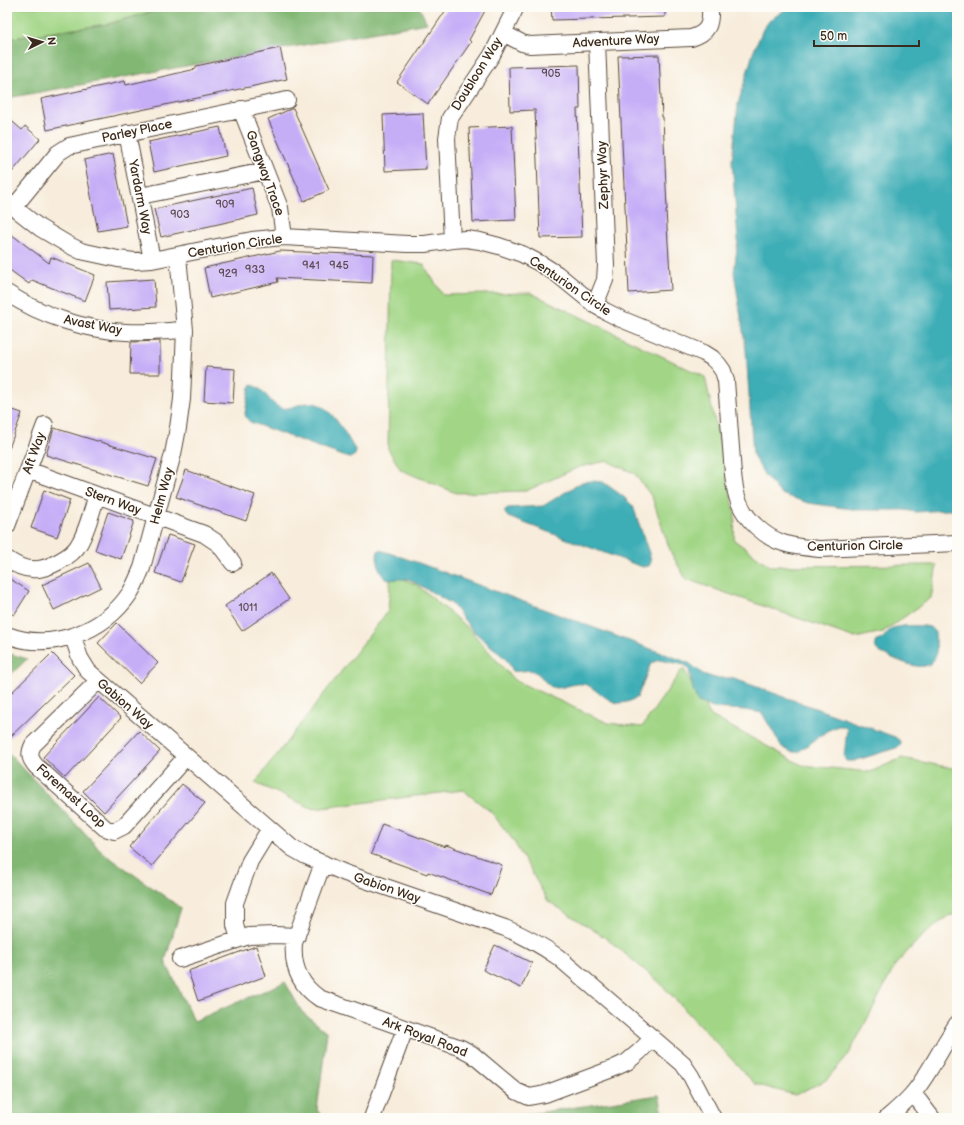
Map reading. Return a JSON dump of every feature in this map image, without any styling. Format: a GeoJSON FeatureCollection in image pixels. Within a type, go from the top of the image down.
{"type":"FeatureCollection","features":[{"type":"Feature","properties":{"kind":"street","name":"Doubloon Way"},"geometry":{"type":"LineString","coordinates":[[452,240],[447,138],[450,118],[492,55],[516,7]]}},
{"type":"Feature","properties":{"kind":"street","name":"Adventure Way"},"geometry":{"type":"LineString","coordinates":[[503,33],[522,43],[530,44],[691,38],[700,35],[706,30],[710,21],[710,7]]}},
{"type":"Feature","properties":{"kind":"street","name":"Zephyr Way"},"geometry":{"type":"LineString","coordinates":[[595,306],[605,280],[606,265],[597,42]]}},
{"type":"Feature","properties":{"kind":"street","name":"Parley Place"},"geometry":{"type":"LineString","coordinates":[[10,204],[58,153],[76,143],[287,100]]}},
{"type":"Feature","properties":{"kind":"street","name":"Gangway Trace"},"geometry":{"type":"LineString","coordinates":[[241,109],[280,208],[284,237]]}},
{"type":"Feature","properties":{"kind":"street","name":"Yardarm Way"},"geometry":{"type":"LineString","coordinates":[[127,133],[152,260]]}},
{"type":"Feature","properties":{"kind":"street"},"geometry":{"type":"LineString","coordinates":[[140,196],[265,170]]}},
{"type":"Feature","properties":{"kind":"street","name":"Centurion Circle"},"geometry":{"type":"LineString","coordinates":[[10,204],[54,237],[81,251],[134,261],[178,256],[252,240],[284,237],[407,244],[425,244],[452,240],[480,241],[522,254],[557,274],[595,306],[621,319],[696,348],[712,358],[718,364],[726,381],[733,474],[739,502],[748,518],[770,536],[782,543],[820,549],[957,543]]}},
{"type":"Feature","properties":{"kind":"street","name":"Helm Way"},"geometry":{"type":"LineString","coordinates":[[7,635],[27,640],[43,641],[73,637],[88,630],[104,620],[117,609],[129,594],[142,568],[178,428],[184,372],[185,330],[178,256]]}},
{"type":"Feature","properties":{"kind":"street","name":"Avast Way"},"geometry":{"type":"LineString","coordinates":[[7,293],[43,313],[84,326],[125,332],[185,330]]}},
{"type":"Feature","properties":{"kind":"street","name":"Aft Way"},"geometry":{"type":"LineString","coordinates":[[7,526],[44,425]]}},
{"type":"Feature","properties":{"kind":"street","name":"Stern Way"},"geometry":{"type":"LineString","coordinates":[[28,470],[213,538],[233,563]]}},
{"type":"Feature","properties":{"kind":"street"},"geometry":{"type":"LineString","coordinates":[[7,559],[33,570],[66,558],[80,544],[98,495]]}},
{"type":"Feature","properties":{"kind":"street","name":"Gabion Way"},"geometry":{"type":"LineString","coordinates":[[73,637],[80,658],[88,671],[98,681],[269,830],[292,848],[323,864],[345,873],[525,936],[542,945],[683,1064],[713,1118]]}},
{"type":"Feature","properties":{"kind":"street","name":"Foremast Loop"},"geometry":{"type":"LineString","coordinates":[[98,681],[33,745],[30,750],[30,756],[36,766],[105,828],[114,831],[124,826],[186,757]]}},
{"type":"Feature","properties":{"kind":"street"},"geometry":{"type":"LineString","coordinates":[[238,939],[235,925],[235,903],[250,861],[269,830]]}},
{"type":"Feature","properties":{"kind":"street","name":"Ark Royal Road"},"geometry":{"type":"LineString","coordinates":[[323,864],[296,936],[293,952],[296,970],[305,987],[319,998],[461,1048],[472,1054],[516,1091],[529,1097],[546,1094],[612,1069],[633,1057],[653,1038]]}},
{"type":"Feature","properties":{"kind":"street"},"geometry":{"type":"LineString","coordinates":[[180,959],[238,939],[262,935],[296,936]]}},
{"type":"Feature","properties":{"kind":"street"},"geometry":{"type":"LineString","coordinates":[[887,1118],[913,1093],[923,1080],[946,1039],[957,1024]]}},
{"type":"Feature","properties":{"kind":"street"},"geometry":{"type":"LineString","coordinates":[[372,1118],[405,1029]]}},
{"type":"Feature","properties":{"kind":"street"},"geometry":{"type":"LineString","coordinates":[[913,1093],[932,1118]]}},
{"type":"Feature","properties":{"kind":"green space"},"geometry":{"type":"Polygon","coordinates":[[[7,7],[168,7],[108,24],[7,39],[7,7]]]}},
{"type":"Feature","properties":{"kind":"green space"},"geometry":{"type":"Polygon","coordinates":[[[168,7],[419,7],[427,23],[7,98],[7,39],[108,24],[168,7]]]}},
{"type":"Feature","properties":{"kind":"green space"},"geometry":{"type":"Polygon","coordinates":[[[391,260],[423,264],[443,295],[531,293],[705,377],[735,513],[734,540],[770,566],[937,565],[931,598],[883,632],[855,638],[686,579],[671,553],[652,497],[634,473],[607,461],[579,467],[526,491],[456,493],[401,470],[388,449],[391,260]]]}},
{"type":"Feature","properties":{"kind":"green space"},"geometry":{"type":"Polygon","coordinates":[[[391,573],[417,585],[469,629],[514,680],[608,723],[642,727],[683,668],[711,716],[802,765],[870,772],[902,758],[957,769],[957,913],[947,917],[920,938],[896,964],[849,1054],[826,1080],[795,1095],[755,1084],[659,982],[606,938],[548,901],[513,840],[491,812],[463,790],[314,809],[255,783],[388,611],[391,573]]]}},
{"type":"Feature","properties":{"kind":"green space"},"geometry":{"type":"Polygon","coordinates":[[[7,653],[27,659],[7,678],[7,653]]]}},
{"type":"Feature","properties":{"kind":"green space"},"geometry":{"type":"Polygon","coordinates":[[[7,751],[102,852],[181,908],[165,961],[194,1021],[285,982],[302,1012],[327,1032],[317,1110],[324,1118],[7,1118],[7,751]]]}},
{"type":"Feature","properties":{"kind":"green space"},"geometry":{"type":"Polygon","coordinates":[[[659,1095],[664,1118],[502,1118],[659,1095]]]}},
{"type":"Feature","properties":{"kind":"water"},"geometry":{"type":"Polygon","coordinates":[[[789,7],[957,7],[957,510],[916,512],[905,510],[859,510],[808,503],[781,494],[765,476],[753,455],[746,350],[734,272],[738,240],[732,161],[738,104],[753,53],[763,29],[770,20],[789,7]]]}},
{"type":"Feature","properties":{"kind":"water"},"geometry":{"type":"Polygon","coordinates":[[[252,385],[260,389],[273,403],[281,408],[308,403],[323,407],[342,428],[356,451],[355,455],[350,458],[343,456],[250,422],[246,418],[245,413],[250,387],[252,385]]]}},
{"type":"Feature","properties":{"kind":"water"},"geometry":{"type":"Polygon","coordinates":[[[582,482],[603,482],[624,497],[633,506],[649,553],[651,562],[649,566],[643,567],[637,565],[508,517],[505,513],[505,510],[508,508],[543,506],[582,482]]]}},
{"type":"Feature","properties":{"kind":"water"},"geometry":{"type":"Polygon","coordinates":[[[380,550],[689,663],[703,674],[715,678],[731,678],[895,737],[900,741],[901,745],[896,748],[854,761],[846,761],[844,757],[847,729],[843,726],[838,726],[829,730],[798,752],[791,752],[782,747],[762,713],[745,710],[713,708],[698,702],[693,690],[689,670],[685,665],[659,660],[651,663],[637,698],[624,703],[615,702],[583,684],[575,684],[560,688],[550,686],[538,674],[532,671],[513,671],[506,659],[472,630],[452,604],[409,579],[388,580],[384,577],[379,568],[377,557],[378,551],[380,550]]]}},
{"type":"Feature","properties":{"kind":"water"},"geometry":{"type":"Polygon","coordinates":[[[903,626],[931,627],[934,630],[936,652],[932,662],[925,666],[915,666],[896,660],[876,649],[875,642],[883,638],[891,629],[903,626]]]}},
{"type":"Feature","properties":{"kind":"building"},"geometry":{"type":"Polygon","coordinates":[[[448,7],[487,7],[469,40],[471,42],[428,104],[397,82],[448,7]]]}},
{"type":"Feature","properties":{"kind":"building"},"geometry":{"type":"Polygon","coordinates":[[[551,7],[665,7],[665,17],[552,20],[551,7]]]}},
{"type":"Feature","properties":{"kind":"building"},"geometry":{"type":"Polygon","coordinates":[[[280,48],[287,79],[47,130],[41,99],[125,81],[126,85],[196,69],[196,66],[280,48]]]}},
{"type":"Feature","properties":{"kind":"building"},"geometry":{"type":"Polygon","coordinates":[[[659,55],[671,290],[629,293],[618,56],[659,55]]]}},
{"type":"Feature","properties":{"kind":"building"},"geometry":{"type":"Polygon","coordinates":[[[579,65],[580,109],[577,109],[582,237],[540,238],[535,110],[510,111],[509,67],[579,65]]]}},
{"type":"Feature","properties":{"kind":"building"},"geometry":{"type":"Polygon","coordinates":[[[293,108],[329,190],[304,201],[268,119],[293,108]]]}},
{"type":"Feature","properties":{"kind":"building"},"geometry":{"type":"Polygon","coordinates":[[[423,113],[426,169],[385,171],[383,115],[423,113]]]}},
{"type":"Feature","properties":{"kind":"building"},"geometry":{"type":"Polygon","coordinates":[[[7,117],[22,130],[25,126],[40,139],[7,178],[7,117]]]}},
{"type":"Feature","properties":{"kind":"building"},"geometry":{"type":"Polygon","coordinates":[[[512,126],[516,220],[473,222],[469,128],[512,126]]]}},
{"type":"Feature","properties":{"kind":"building"},"geometry":{"type":"Polygon","coordinates":[[[220,127],[226,156],[154,172],[148,142],[220,127]]]}},
{"type":"Feature","properties":{"kind":"building"},"geometry":{"type":"Polygon","coordinates":[[[113,154],[127,226],[98,231],[84,160],[113,154]]]}},
{"type":"Feature","properties":{"kind":"building"},"geometry":{"type":"Polygon","coordinates":[[[252,188],[258,215],[161,237],[154,209],[252,188]]]}},
{"type":"Feature","properties":{"kind":"building"},"geometry":{"type":"Polygon","coordinates":[[[7,231],[49,263],[51,257],[95,275],[85,301],[32,280],[29,284],[7,268],[7,231]]]}},
{"type":"Feature","properties":{"kind":"building"},"geometry":{"type":"Polygon","coordinates":[[[280,251],[373,255],[372,283],[277,278],[278,282],[210,298],[204,268],[280,251]]]}},
{"type":"Feature","properties":{"kind":"building"},"geometry":{"type":"Polygon","coordinates":[[[154,279],[156,307],[109,310],[107,282],[154,279]]]}},
{"type":"Feature","properties":{"kind":"building"},"geometry":{"type":"Polygon","coordinates":[[[160,341],[160,374],[130,374],[131,342],[160,341]]]}},
{"type":"Feature","properties":{"kind":"building"},"geometry":{"type":"Polygon","coordinates":[[[206,367],[235,369],[233,403],[204,401],[206,367]]]}},
{"type":"Feature","properties":{"kind":"building"},"geometry":{"type":"Polygon","coordinates":[[[7,408],[22,413],[8,451],[7,451],[7,408]]]}},
{"type":"Feature","properties":{"kind":"building"},"geometry":{"type":"Polygon","coordinates":[[[54,428],[157,459],[148,486],[46,455],[54,428]]]}},
{"type":"Feature","properties":{"kind":"building"},"geometry":{"type":"Polygon","coordinates":[[[186,470],[255,495],[246,521],[176,497],[186,470]]]}},
{"type":"Feature","properties":{"kind":"building"},"geometry":{"type":"Polygon","coordinates":[[[44,490],[70,500],[57,537],[31,528],[44,490]]]}},
{"type":"Feature","properties":{"kind":"building"},"geometry":{"type":"Polygon","coordinates":[[[108,512],[134,521],[121,559],[95,550],[108,512]]]}},
{"type":"Feature","properties":{"kind":"building"},"geometry":{"type":"Polygon","coordinates":[[[168,535],[195,544],[181,582],[155,573],[168,535]]]}},
{"type":"Feature","properties":{"kind":"building"},"geometry":{"type":"Polygon","coordinates":[[[89,563],[101,587],[54,610],[42,585],[89,563]]]}},
{"type":"Feature","properties":{"kind":"building"},"geometry":{"type":"Polygon","coordinates":[[[271,573],[289,599],[242,631],[225,606],[271,573]]]}},
{"type":"Feature","properties":{"kind":"building"},"geometry":{"type":"Polygon","coordinates":[[[7,577],[29,591],[14,615],[7,611],[7,577]]]}},
{"type":"Feature","properties":{"kind":"building"},"geometry":{"type":"Polygon","coordinates":[[[117,623],[158,663],[139,683],[98,643],[117,623]]]}},
{"type":"Feature","properties":{"kind":"building"},"geometry":{"type":"Polygon","coordinates":[[[52,653],[74,675],[7,740],[7,697],[52,653]]]}},
{"type":"Feature","properties":{"kind":"building"},"geometry":{"type":"Polygon","coordinates":[[[99,697],[121,718],[65,778],[43,757],[99,697]]]}},
{"type":"Feature","properties":{"kind":"building"},"geometry":{"type":"Polygon","coordinates":[[[139,731],[160,751],[104,812],[83,791],[139,731]]]}},
{"type":"Feature","properties":{"kind":"building"},"geometry":{"type":"Polygon","coordinates":[[[182,784],[205,803],[152,866],[129,847],[182,784]]]}},
{"type":"Feature","properties":{"kind":"building"},"geometry":{"type":"Polygon","coordinates":[[[382,824],[445,847],[446,845],[502,865],[491,895],[428,872],[427,874],[371,854],[382,824]]]}},
{"type":"Feature","properties":{"kind":"building"},"geometry":{"type":"Polygon","coordinates":[[[495,945],[532,963],[521,988],[483,970],[495,945]]]}},
{"type":"Feature","properties":{"kind":"building"},"geometry":{"type":"Polygon","coordinates":[[[256,946],[266,976],[198,1001],[188,971],[256,946]]]}}]}
